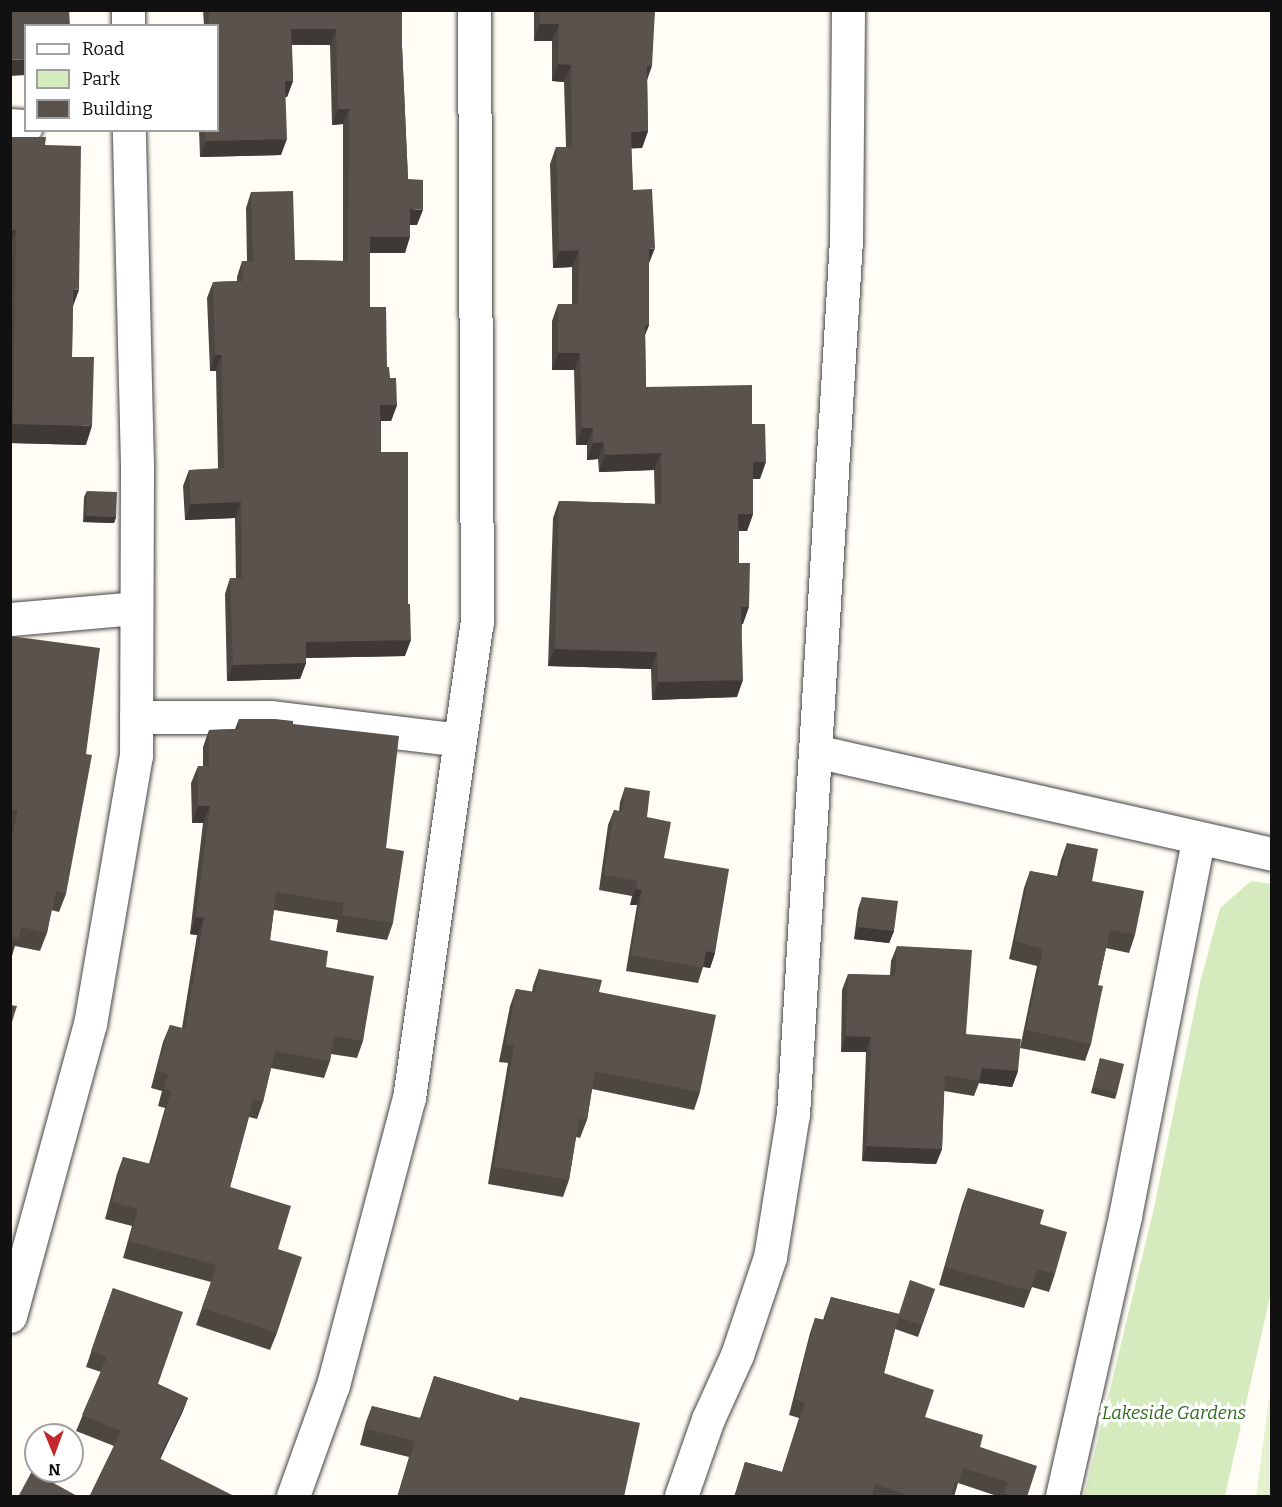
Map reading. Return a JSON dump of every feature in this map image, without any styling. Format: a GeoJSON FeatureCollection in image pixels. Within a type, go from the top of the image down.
{"type":"FeatureCollection","features":[{"type":"Feature","properties":{"kind":"street"},"geometry":{"type":"LineString","coordinates":[[293,1497],[333,1385],[409,1098],[477,622],[474,10]]}},
{"type":"Feature","properties":{"kind":"street"},"geometry":{"type":"LineString","coordinates":[[681,1497],[708,1419],[737,1355],[770,1257],[793,1114],[829,553],[846,240],[848,10]]}},
{"type":"Feature","properties":{"kind":"street"},"geometry":{"type":"LineString","coordinates":[[10,1316],[90,1024],[136,756],[137,465],[122,132]]}},
{"type":"Feature","properties":{"kind":"street"},"geometry":{"type":"LineString","coordinates":[[10,619],[136,608]]}},
{"type":"Feature","properties":{"kind":"street"},"geometry":{"type":"LineString","coordinates":[[136,717],[270,717],[460,740]]}},
{"type":"Feature","properties":{"kind":"street"},"geometry":{"type":"LineString","coordinates":[[815,752],[1098,813],[1198,839],[1272,854]]}},
{"type":"Feature","properties":{"kind":"street"},"geometry":{"type":"LineString","coordinates":[[1062,1497],[1125,1216],[1198,839]]}},
{"type":"Feature","properties":{"kind":"green space","name":"Lakeside Gardens"},"geometry":{"type":"Polygon","coordinates":[[[1251,881],[1272,884],[1272,1288],[1225,1496],[1084,1496],[1154,1208],[1200,983],[1220,908],[1251,881]]]}},
{"type":"Feature","properties":{"kind":"green space"},"geometry":{"type":"Polygon","coordinates":[[[1269,1399],[1272,1400],[1271,1496],[1256,1496],[1269,1399]]]}},
{"type":"Feature","properties":{"kind":"building"},"geometry":{"type":"Polygon","coordinates":[[[10,10],[69,10],[70,24],[24,24],[24,59],[10,60],[10,10]]]}},
{"type":"Feature","properties":{"kind":"building"},"geometry":{"type":"Polygon","coordinates":[[[209,10],[402,10],[408,179],[423,180],[423,210],[410,209],[410,237],[370,237],[370,307],[386,307],[387,367],[389,367],[390,378],[396,378],[397,405],[380,405],[381,452],[408,452],[408,604],[410,604],[411,640],[306,642],[306,663],[233,665],[230,578],[242,578],[241,502],[191,504],[189,470],[224,468],[222,355],[215,355],[213,282],[243,281],[242,261],[253,261],[251,192],[293,191],[295,260],[348,261],[349,109],[338,109],[336,29],[291,29],[293,81],[285,81],[287,139],[206,141],[205,132],[219,132],[219,24],[209,24],[209,10]]]}},
{"type":"Feature","properties":{"kind":"building"},"geometry":{"type":"Polygon","coordinates":[[[540,10],[655,10],[652,66],[647,66],[648,131],[631,132],[633,190],[652,189],[655,248],[649,249],[649,325],[645,325],[646,387],[752,385],[752,424],[765,424],[766,462],[753,462],[753,514],[738,514],[739,563],[750,563],[749,607],[741,607],[743,680],[658,682],[657,652],[555,649],[559,501],[661,504],[661,453],[605,455],[604,442],[593,443],[593,428],[582,428],[580,353],[558,353],[558,304],[578,304],[579,250],[559,251],[556,147],[572,147],[571,65],[558,64],[559,24],[540,24],[540,10]]]}},
{"type":"Feature","properties":{"kind":"building"},"geometry":{"type":"Polygon","coordinates":[[[11,137],[46,137],[45,145],[81,146],[79,290],[73,289],[72,357],[94,357],[92,426],[13,424],[16,230],[10,230],[11,137]]]}},
{"type":"Feature","properties":{"kind":"building"},"geometry":{"type":"Polygon","coordinates":[[[87,491],[117,492],[116,517],[86,516],[87,491]]]}},
{"type":"Feature","properties":{"kind":"building"},"geometry":{"type":"Polygon","coordinates":[[[10,636],[100,648],[86,754],[92,755],[66,894],[56,891],[47,933],[21,927],[18,938],[10,936],[10,845],[18,810],[10,809],[10,636]]]}},
{"type":"Feature","properties":{"kind":"building"},"geometry":{"type":"Polygon","coordinates":[[[239,719],[275,719],[293,721],[293,724],[399,736],[386,848],[404,851],[393,923],[342,915],[344,903],[276,892],[270,940],[328,951],[326,967],[374,976],[363,1041],[334,1036],[330,1061],[275,1051],[263,1102],[253,1099],[230,1187],[291,1206],[278,1249],[302,1257],[277,1333],[202,1308],[217,1265],[129,1241],[138,1209],[112,1202],[123,1157],[151,1164],[171,1091],[164,1089],[168,1074],[157,1071],[170,1025],[185,1029],[204,918],[196,917],[210,806],[198,806],[198,766],[209,766],[209,730],[239,729],[239,719]]]}},
{"type":"Feature","properties":{"kind":"building"},"geometry":{"type":"Polygon","coordinates":[[[625,787],[650,791],[647,817],[671,822],[664,858],[729,869],[715,953],[706,951],[703,968],[631,955],[642,890],[636,889],[637,881],[604,875],[614,810],[622,812],[625,787]]]}},
{"type":"Feature","properties":{"kind":"building"},"geometry":{"type":"Polygon","coordinates":[[[1067,843],[1098,849],[1092,881],[1144,891],[1135,935],[1110,930],[1098,985],[1103,986],[1091,1044],[1026,1030],[1043,949],[1015,941],[1030,871],[1060,877],[1067,843]]]}},
{"type":"Feature","properties":{"kind":"building"},"geometry":{"type":"Polygon","coordinates":[[[862,897],[898,901],[894,931],[858,927],[862,897]]]}},
{"type":"Feature","properties":{"kind":"building"},"geometry":{"type":"Polygon","coordinates":[[[897,946],[972,950],[966,1034],[1021,1039],[1018,1071],[982,1068],[979,1081],[945,1075],[942,1149],[867,1146],[871,1037],[846,1036],[848,974],[895,976],[897,946]]]}},
{"type":"Feature","properties":{"kind":"building"},"geometry":{"type":"Polygon","coordinates":[[[539,969],[602,980],[599,992],[716,1015],[700,1092],[595,1071],[587,1120],[579,1119],[569,1180],[494,1167],[514,1046],[506,1044],[516,989],[535,992],[539,969]]]}},
{"type":"Feature","properties":{"kind":"building"},"geometry":{"type":"Polygon","coordinates":[[[10,1005],[17,1006],[10,1028],[10,1005]]]}},
{"type":"Feature","properties":{"kind":"building"},"geometry":{"type":"Polygon","coordinates":[[[1100,1058],[1124,1064],[1117,1093],[1093,1087],[1100,1058]]]}},
{"type":"Feature","properties":{"kind":"building"},"geometry":{"type":"Polygon","coordinates":[[[968,1188],[1044,1210],[1040,1224],[1067,1232],[1055,1274],[1037,1269],[1030,1291],[945,1267],[968,1188]]]}},
{"type":"Feature","properties":{"kind":"building"},"geometry":{"type":"Polygon","coordinates":[[[910,1280],[935,1289],[922,1325],[898,1317],[910,1280]]]}},
{"type":"Feature","properties":{"kind":"building"},"geometry":{"type":"Polygon","coordinates":[[[113,1288],[183,1312],[158,1384],[188,1398],[159,1458],[236,1497],[89,1497],[121,1431],[82,1415],[107,1357],[91,1351],[113,1288]]]}},
{"type":"Feature","properties":{"kind":"building"},"geometry":{"type":"Polygon","coordinates":[[[831,1297],[899,1314],[884,1373],[934,1390],[925,1417],[983,1435],[980,1447],[1037,1466],[1027,1497],[1016,1497],[1004,1493],[1008,1482],[963,1468],[959,1483],[955,1482],[950,1497],[914,1497],[875,1484],[872,1497],[735,1497],[745,1462],[782,1472],[805,1403],[795,1399],[815,1318],[825,1320],[831,1297]]]}},
{"type":"Feature","properties":{"kind":"building"},"geometry":{"type":"Polygon","coordinates":[[[434,1376],[519,1401],[520,1397],[640,1423],[624,1497],[398,1497],[415,1441],[366,1429],[372,1406],[421,1419],[434,1376]]]}},
{"type":"Feature","properties":{"kind":"building"},"geometry":{"type":"Polygon","coordinates":[[[26,1483],[54,1483],[79,1497],[18,1497],[26,1483]]]}}]}
